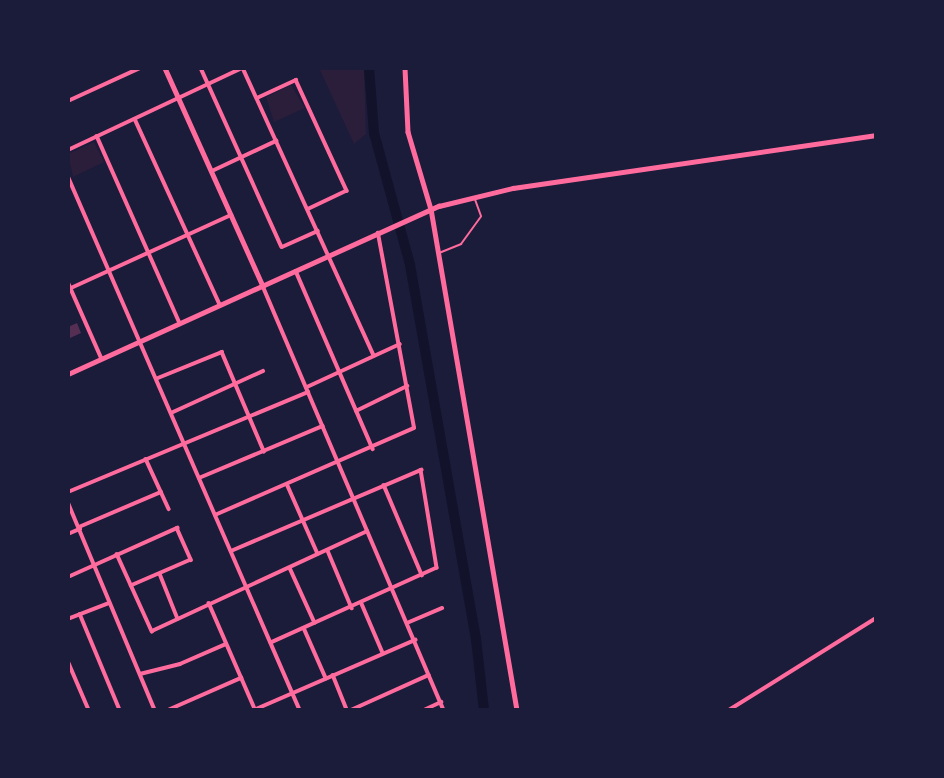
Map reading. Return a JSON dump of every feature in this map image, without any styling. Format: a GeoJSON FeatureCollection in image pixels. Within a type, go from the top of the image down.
{"type":"FeatureCollection","features":[{"type":"Feature","properties":{"kind":"street"},"geometry":{"type":"LineString","coordinates":[[68,101],[140,68]]}},
{"type":"Feature","properties":{"kind":"street"},"geometry":{"type":"LineString","coordinates":[[164,68],[263,286],[444,710]]}},
{"type":"Feature","properties":{"kind":"street"},"geometry":{"type":"LineString","coordinates":[[201,68],[282,247],[318,231]]}},
{"type":"Feature","properties":{"kind":"street"},"geometry":{"type":"LineString","coordinates":[[68,149],[242,68],[374,356]]}},
{"type":"Feature","properties":{"kind":"street"},"geometry":{"type":"LineString","coordinates":[[405,68],[409,141],[431,209],[517,710]]}},
{"type":"Feature","properties":{"kind":"street"},"geometry":{"type":"LineString","coordinates":[[257,98],[296,80],[347,191],[308,209]]}},
{"type":"Feature","properties":{"kind":"street"},"geometry":{"type":"LineString","coordinates":[[135,119],[220,305]]}},
{"type":"Feature","properties":{"kind":"street"},"geometry":{"type":"LineString","coordinates":[[68,374],[431,209],[474,196],[876,135]]}},
{"type":"Feature","properties":{"kind":"street"},"geometry":{"type":"LineString","coordinates":[[97,136],[180,323]]}},
{"type":"Feature","properties":{"kind":"street"},"geometry":{"type":"LineString","coordinates":[[212,171],[276,141]]}},
{"type":"Feature","properties":{"kind":"street"},"geometry":{"type":"LineString","coordinates":[[68,176],[143,341],[143,352],[158,378],[300,710]]}},
{"type":"Feature","properties":{"kind":"street"},"geometry":{"type":"LineString","coordinates":[[71,288],[231,215]]}},
{"type":"Feature","properties":{"kind":"street"},"geometry":{"type":"LineString","coordinates":[[215,516],[414,429],[378,233]]}},
{"type":"Feature","properties":{"kind":"street"},"geometry":{"type":"LineString","coordinates":[[296,271],[373,449]]}},
{"type":"Feature","properties":{"kind":"street"},"geometry":{"type":"LineString","coordinates":[[68,282],[102,359]]}},
{"type":"Feature","properties":{"kind":"street"},"geometry":{"type":"LineString","coordinates":[[68,492],[307,390],[400,344]]}},
{"type":"Feature","properties":{"kind":"street"},"geometry":{"type":"LineString","coordinates":[[158,378],[222,352],[264,452]]}},
{"type":"Feature","properties":{"kind":"street"},"geometry":{"type":"LineString","coordinates":[[171,413],[263,372]]}},
{"type":"Feature","properties":{"kind":"street"},"geometry":{"type":"LineString","coordinates":[[356,411],[407,386]]}},
{"type":"Feature","properties":{"kind":"street"},"geometry":{"type":"LineString","coordinates":[[199,478],[323,426]]}},
{"type":"Feature","properties":{"kind":"street"},"geometry":{"type":"LineString","coordinates":[[146,458],[169,509]]}},
{"type":"Feature","properties":{"kind":"street"},"geometry":{"type":"LineString","coordinates":[[231,551],[421,470],[437,568],[271,643]]}},
{"type":"Feature","properties":{"kind":"street"},"geometry":{"type":"LineString","coordinates":[[287,485],[318,554]]}},
{"type":"Feature","properties":{"kind":"street"},"geometry":{"type":"LineString","coordinates":[[384,485],[422,575]]}},
{"type":"Feature","properties":{"kind":"street"},"geometry":{"type":"LineString","coordinates":[[68,534],[161,492]]}},
{"type":"Feature","properties":{"kind":"street"},"geometry":{"type":"LineString","coordinates":[[68,502],[155,710]]}},
{"type":"Feature","properties":{"kind":"street"},"geometry":{"type":"LineString","coordinates":[[68,577],[177,528],[191,560],[131,586]]}},
{"type":"Feature","properties":{"kind":"street"},"geometry":{"type":"LineString","coordinates":[[117,554],[152,631],[367,531]]}},
{"type":"Feature","properties":{"kind":"street"},"geometry":{"type":"LineString","coordinates":[[328,551],[352,608]]}},
{"type":"Feature","properties":{"kind":"street"},"geometry":{"type":"LineString","coordinates":[[290,568],[315,623]]}},
{"type":"Feature","properties":{"kind":"street"},"geometry":{"type":"LineString","coordinates":[[160,573],[178,619]]}},
{"type":"Feature","properties":{"kind":"street"},"geometry":{"type":"LineString","coordinates":[[68,619],[109,603]]}},
{"type":"Feature","properties":{"kind":"street"},"geometry":{"type":"LineString","coordinates":[[209,603],[254,710],[415,640]]}},
{"type":"Feature","properties":{"kind":"street"},"geometry":{"type":"LineString","coordinates":[[362,604],[383,653]]}},
{"type":"Feature","properties":{"kind":"street"},"geometry":{"type":"LineString","coordinates":[[408,623],[442,608]]}},
{"type":"Feature","properties":{"kind":"street"},"geometry":{"type":"LineString","coordinates":[[80,614],[120,710]]}},
{"type":"Feature","properties":{"kind":"street"},"geometry":{"type":"LineString","coordinates":[[729,710],[876,618]]}},
{"type":"Feature","properties":{"kind":"street"},"geometry":{"type":"LineString","coordinates":[[304,628],[326,678]]}},
{"type":"Feature","properties":{"kind":"street"},"geometry":{"type":"LineString","coordinates":[[139,674],[159,666],[180,664],[226,644]]}},
{"type":"Feature","properties":{"kind":"street"},"geometry":{"type":"LineString","coordinates":[[68,661],[89,710]]}},
{"type":"Feature","properties":{"kind":"street"},"geometry":{"type":"LineString","coordinates":[[333,675],[349,710],[429,675]]}},
{"type":"Feature","properties":{"kind":"street"},"geometry":{"type":"LineString","coordinates":[[167,710],[241,678]]}},
{"type":"Feature","properties":{"kind":"street"},"geometry":{"type":"LineString","coordinates":[[424,710],[441,702]]}},
{"type":"Feature","properties":{"kind":"lane"},"geometry":{"type":"LineString","coordinates":[[439,253],[461,244],[481,216],[474,196]]}},
{"type":"Feature","properties":{"kind":"shaded area"},"geometry":{"type":"Polygon","coordinates":[[[319,68],[364,68],[366,134],[354,144],[319,68]]]}},
{"type":"Feature","properties":{"kind":"shaded area"},"geometry":{"type":"Polygon","coordinates":[[[291,85],[305,108],[274,122],[266,97],[291,85]]]}},
{"type":"Feature","properties":{"kind":"shaded area"},"geometry":{"type":"Polygon","coordinates":[[[94,142],[104,162],[73,177],[68,154],[94,142]]]}},
{"type":"Feature","properties":{"kind":"building"},"geometry":{"type":"Polygon","coordinates":[[[77,323],[81,333],[68,339],[68,327],[77,323]]]}},
{"type":"Feature","properties":{"kind":"waterway"},"geometry":{"type":"LineString","coordinates":[[369,68],[374,133],[410,265],[476,639],[484,710]]}}]}
